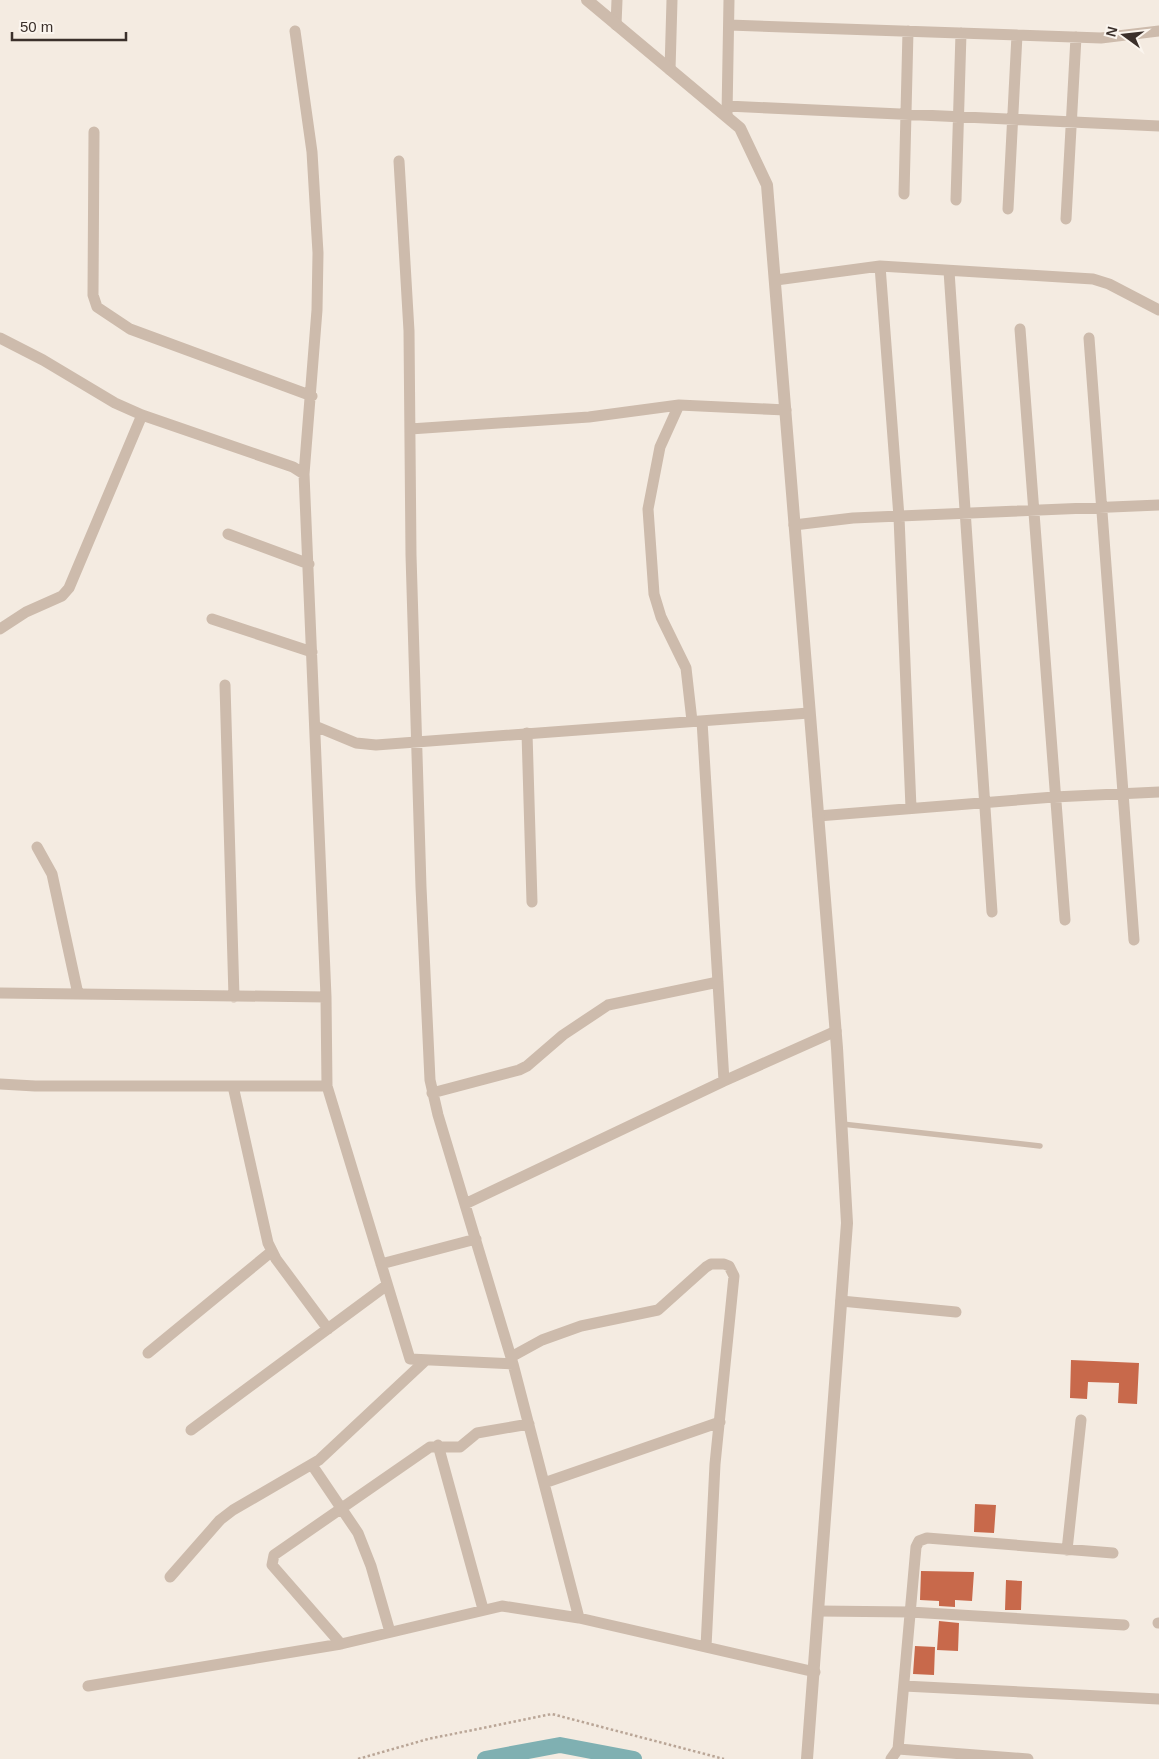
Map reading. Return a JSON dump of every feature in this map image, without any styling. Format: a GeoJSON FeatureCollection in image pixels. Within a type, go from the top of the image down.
{"type":"FeatureCollection","features":[{"type":"Feature","properties":{"kind":"street"},"geometry":{"type":"LineString","coordinates":[[587,0],[670,70],[727,112],[740,128],[767,185],[836,1031],[847,1222],[815,1672],[807,1759]]}},
{"type":"Feature","properties":{"kind":"street"},"geometry":{"type":"LineString","coordinates":[[616,25],[617,0]]}},
{"type":"Feature","properties":{"kind":"street"},"geometry":{"type":"LineString","coordinates":[[670,70],[672,0]]}},
{"type":"Feature","properties":{"kind":"street"},"geometry":{"type":"LineString","coordinates":[[727,112],[729,0]]}},
{"type":"Feature","properties":{"kind":"street"},"geometry":{"type":"LineString","coordinates":[[729,25],[1117,38],[1159,31]]}},
{"type":"Feature","properties":{"kind":"street"},"geometry":{"type":"LineString","coordinates":[[904,194],[908,31]]}},
{"type":"Feature","properties":{"kind":"street"},"geometry":{"type":"LineString","coordinates":[[295,32],[317,200],[317,310],[312,396],[304,474],[326,997],[327,1086],[410,1359],[512,1360],[542,1340],[582,1326],[658,1310],[706,1267],[711,1264],[729,1266],[734,1276],[720,1422],[706,1647]]}},
{"type":"Feature","properties":{"kind":"street"},"geometry":{"type":"LineString","coordinates":[[956,200],[962,33]]}},
{"type":"Feature","properties":{"kind":"street"},"geometry":{"type":"LineString","coordinates":[[1008,209],[1017,35]]}},
{"type":"Feature","properties":{"kind":"street"},"geometry":{"type":"LineString","coordinates":[[1066,219],[1076,37]]}},
{"type":"Feature","properties":{"kind":"street"},"geometry":{"type":"LineString","coordinates":[[727,112],[906,114],[1159,126]]}},
{"type":"Feature","properties":{"kind":"street"},"geometry":{"type":"LineString","coordinates":[[94,132],[93,295],[97,307],[130,329],[312,396]]}},
{"type":"Feature","properties":{"kind":"street"},"geometry":{"type":"LineString","coordinates":[[399,160],[409,331],[421,887],[432,1093],[512,1360],[579,1618]]}},
{"type":"Feature","properties":{"kind":"street"},"geometry":{"type":"LineString","coordinates":[[776,280],[880,266],[1102,281],[1159,310]]}},
{"type":"Feature","properties":{"kind":"street"},"geometry":{"type":"LineString","coordinates":[[880,266],[899,517],[911,808]]}},
{"type":"Feature","properties":{"kind":"street"},"geometry":{"type":"LineString","coordinates":[[949,271],[992,912]]}},
{"type":"Feature","properties":{"kind":"street"},"geometry":{"type":"LineString","coordinates":[[1020,329],[1054,797],[1065,920]]}},
{"type":"Feature","properties":{"kind":"street"},"geometry":{"type":"LineString","coordinates":[[0,338],[43,360],[115,403],[142,415],[293,467],[304,474]]}},
{"type":"Feature","properties":{"kind":"street"},"geometry":{"type":"LineString","coordinates":[[1089,338],[1134,940]]}},
{"type":"Feature","properties":{"kind":"street"},"geometry":{"type":"LineString","coordinates":[[410,429],[589,417],[679,405],[786,410]]}},
{"type":"Feature","properties":{"kind":"street"},"geometry":{"type":"LineString","coordinates":[[679,405],[660,447],[648,510],[654,594],[661,617],[686,668],[697,721],[724,1081]]}},
{"type":"Feature","properties":{"kind":"street"},"geometry":{"type":"LineString","coordinates":[[0,629],[26,612],[62,596],[69,588],[142,415]]}},
{"type":"Feature","properties":{"kind":"street"},"geometry":{"type":"LineString","coordinates":[[794,525],[854,518],[965,515],[1159,505]]}},
{"type":"Feature","properties":{"kind":"street"},"geometry":{"type":"LineString","coordinates":[[228,534],[309,564]]}},
{"type":"Feature","properties":{"kind":"street"},"geometry":{"type":"LineString","coordinates":[[212,619],[312,652]]}},
{"type":"Feature","properties":{"kind":"street"},"geometry":{"type":"LineString","coordinates":[[225,685],[234,997]]}},
{"type":"Feature","properties":{"kind":"street"},"geometry":{"type":"LineString","coordinates":[[315,726],[364,745],[809,713]]}},
{"type":"Feature","properties":{"kind":"street"},"geometry":{"type":"LineString","coordinates":[[527,733],[532,902]]}},
{"type":"Feature","properties":{"kind":"street"},"geometry":{"type":"LineString","coordinates":[[818,816],[1054,797],[1159,792]]}},
{"type":"Feature","properties":{"kind":"street"},"geometry":{"type":"LineString","coordinates":[[37,847],[52,874],[78,994]]}},
{"type":"Feature","properties":{"kind":"street"},"geometry":{"type":"LineString","coordinates":[[432,1093],[519,1070],[563,1035],[608,1005],[718,982]]}},
{"type":"Feature","properties":{"kind":"street"},"geometry":{"type":"LineString","coordinates":[[0,993],[326,997]]}},
{"type":"Feature","properties":{"kind":"street"},"geometry":{"type":"LineString","coordinates":[[465,1204],[724,1081],[836,1031]]}},
{"type":"Feature","properties":{"kind":"street"},"geometry":{"type":"LineString","coordinates":[[0,1084],[327,1086]]}},
{"type":"Feature","properties":{"kind":"street"},"geometry":{"type":"LineString","coordinates":[[233,1086],[272,1252],[328,1329]]}},
{"type":"Feature","properties":{"kind":"street"},"geometry":{"type":"LineString","coordinates":[[381,1264],[476,1239]]}},
{"type":"Feature","properties":{"kind":"street"},"geometry":{"type":"LineString","coordinates":[[148,1353],[272,1252]]}},
{"type":"Feature","properties":{"kind":"street"},"geometry":{"type":"LineString","coordinates":[[191,1430],[387,1285]]}},
{"type":"Feature","properties":{"kind":"street"},"geometry":{"type":"LineString","coordinates":[[842,1301],[956,1312]]}},
{"type":"Feature","properties":{"kind":"street"},"geometry":{"type":"LineString","coordinates":[[170,1576],[220,1520],[233,1510],[312,1465],[426,1360]]}},
{"type":"Feature","properties":{"kind":"street"},"geometry":{"type":"LineString","coordinates":[[1067,1550],[1081,1420]]}},
{"type":"Feature","properties":{"kind":"street"},"geometry":{"type":"LineString","coordinates":[[544,1483],[720,1422]]}},
{"type":"Feature","properties":{"kind":"street"},"geometry":{"type":"LineString","coordinates":[[341,1644],[272,1565],[271,1560],[274,1555],[430,1447],[438,1445],[460,1447],[477,1433],[528,1424]]}},
{"type":"Feature","properties":{"kind":"street"},"geometry":{"type":"LineString","coordinates":[[438,1445],[483,1609]]}},
{"type":"Feature","properties":{"kind":"street"},"geometry":{"type":"LineString","coordinates":[[312,1465],[358,1533],[372,1566],[390,1632]]}},
{"type":"Feature","properties":{"kind":"street"},"geometry":{"type":"LineString","coordinates":[[891,1759],[898,1748],[916,1547],[919,1541],[927,1538],[1113,1553]]}},
{"type":"Feature","properties":{"kind":"street"},"geometry":{"type":"LineString","coordinates":[[88,1686],[341,1644],[483,1609],[512,1606],[579,1618],[815,1672]]}},
{"type":"Feature","properties":{"kind":"street"},"geometry":{"type":"LineString","coordinates":[[819,1611],[910,1612],[1124,1625]]}},
{"type":"Feature","properties":{"kind":"street"},"geometry":{"type":"LineString","coordinates":[[904,1686],[1159,1699]]}},
{"type":"Feature","properties":{"kind":"street"},"geometry":{"type":"LineString","coordinates":[[898,1748],[1028,1759]]}},
{"type":"Feature","properties":{"kind":"lane"},"geometry":{"type":"LineString","coordinates":[[842,1124],[1040,1146]]}},
{"type":"Feature","properties":{"kind":"path"},"geometry":{"type":"LineString","coordinates":[[358,1759],[428,1739],[552,1714],[724,1759]]}},
{"type":"Feature","properties":{"kind":"building"},"geometry":{"type":"Polygon","coordinates":[[[1071,1360],[1139,1363],[1137,1404],[1118,1403],[1119,1383],[1088,1382],[1087,1399],[1070,1398],[1071,1360]]]}},
{"type":"Feature","properties":{"kind":"building"},"geometry":{"type":"Polygon","coordinates":[[[975,1504],[996,1505],[994,1533],[974,1532],[975,1504]]]}},
{"type":"Feature","properties":{"kind":"building"},"geometry":{"type":"Polygon","coordinates":[[[921,1571],[974,1572],[972,1601],[955,1600],[955,1607],[939,1606],[939,1601],[920,1600],[921,1571]]]}},
{"type":"Feature","properties":{"kind":"building"},"geometry":{"type":"Polygon","coordinates":[[[1006,1580],[1022,1581],[1021,1610],[1005,1610],[1006,1580]]]}},
{"type":"Feature","properties":{"kind":"building"},"geometry":{"type":"Polygon","coordinates":[[[939,1621],[959,1623],[958,1651],[937,1650],[939,1621]]]}},
{"type":"Feature","properties":{"kind":"building"},"geometry":{"type":"Polygon","coordinates":[[[915,1646],[935,1647],[934,1675],[913,1674],[915,1646]]]}},
{"type":"Feature","properties":{"kind":"waterway"},"geometry":{"type":"LineString","coordinates":[[485,1759],[560,1745],[634,1759]]}}]}
